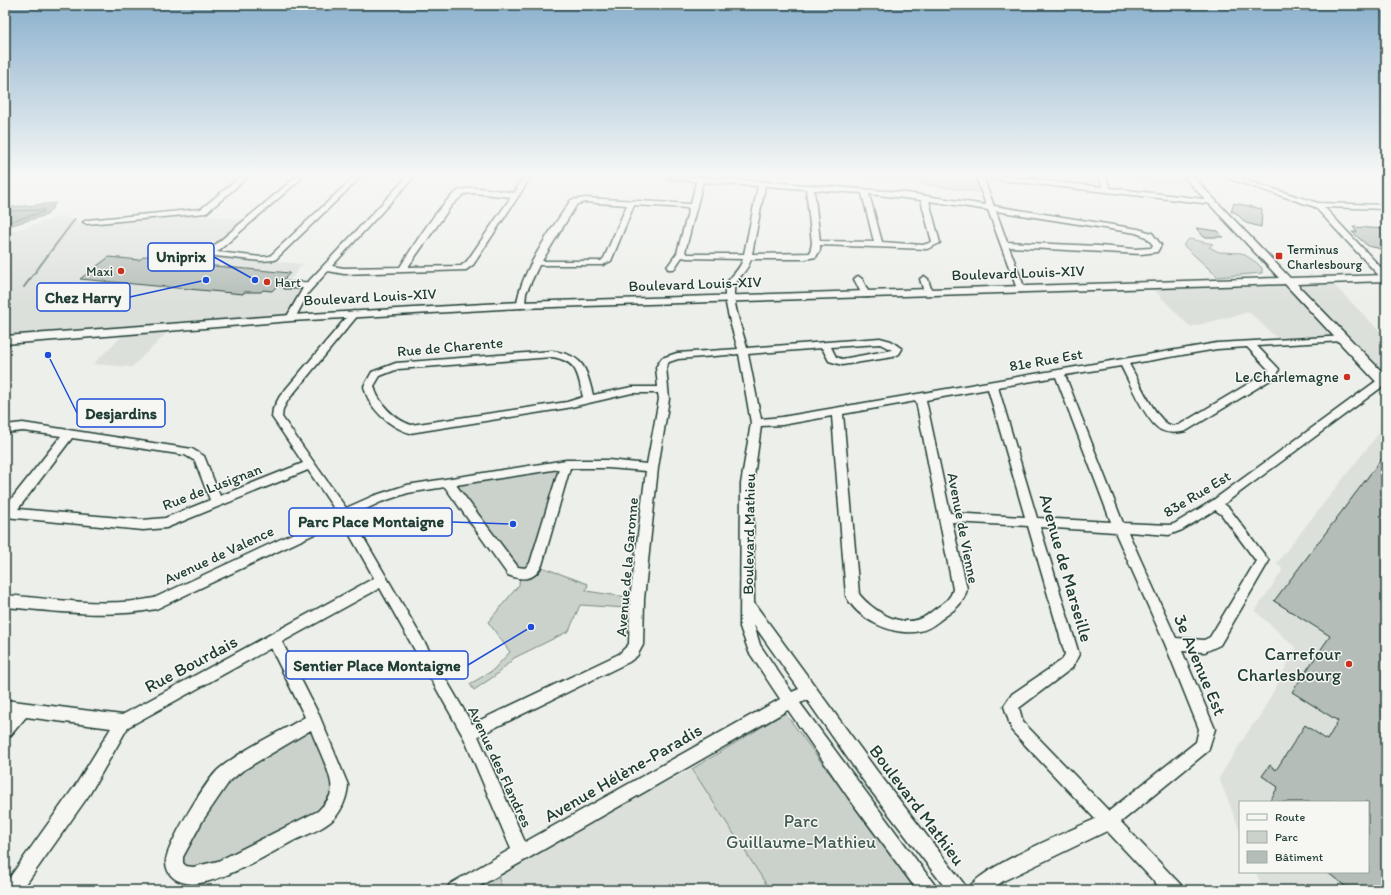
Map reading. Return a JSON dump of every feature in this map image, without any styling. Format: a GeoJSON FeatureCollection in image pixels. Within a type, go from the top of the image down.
{"type":"FeatureCollection","features":[{"type":"Feature","properties":{"kind":"main road"},"geometry":{"type":"LineString","coordinates":[[1228,219],[1343,338],[1384,383]]}},
{"type":"Feature","properties":{"kind":"main road","name":"Boulevard Louis-XIV"},"geometry":{"type":"LineString","coordinates":[[5,340],[291,318],[521,306],[1021,289],[1288,281],[1384,280]]}},
{"type":"Feature","properties":{"kind":"street"},"geometry":{"type":"LineString","coordinates":[[87,222],[121,219]]}},
{"type":"Feature","properties":{"kind":"street"},"geometry":{"type":"LineString","coordinates":[[252,219],[213,253],[260,259],[272,258],[314,219]]}},
{"type":"Feature","properties":{"kind":"street"},"geometry":{"type":"LineString","coordinates":[[291,318],[296,305],[311,285],[373,219]]}},
{"type":"Feature","properties":{"kind":"street"},"geometry":{"type":"LineString","coordinates":[[402,270],[416,245],[438,219]]}},
{"type":"Feature","properties":{"kind":"street"},"geometry":{"type":"LineString","coordinates":[[327,268],[344,271],[459,270],[467,266],[500,219]]}},
{"type":"Feature","properties":{"kind":"street"},"geometry":{"type":"LineString","coordinates":[[521,306],[522,293],[529,275],[564,219]]}},
{"type":"Feature","properties":{"kind":"street"},"geometry":{"type":"LineString","coordinates":[[537,263],[593,264],[605,262],[624,219]]}},
{"type":"Feature","properties":{"kind":"street"},"geometry":{"type":"LineString","coordinates":[[671,267],[681,253],[689,219]]}},
{"type":"Feature","properties":{"kind":"street","name":"Boulevard Mathieu"},"geometry":{"type":"LineString","coordinates":[[755,219],[745,267],[730,286],[730,299],[743,351],[756,423],[747,484],[747,627],[754,648],[790,701],[854,791],[928,890]]}},
{"type":"Feature","properties":{"kind":"street"},"geometry":{"type":"LineString","coordinates":[[681,253],[692,256],[810,256],[816,250],[813,219]]}},
{"type":"Feature","properties":{"kind":"street"},"geometry":{"type":"LineString","coordinates":[[873,219],[880,244]]}},
{"type":"Feature","properties":{"kind":"street"},"geometry":{"type":"LineString","coordinates":[[816,243],[880,244],[924,247],[936,243],[930,219]]}},
{"type":"Feature","properties":{"kind":"street"},"geometry":{"type":"LineString","coordinates":[[995,219],[1021,289]]}},
{"type":"Feature","properties":{"kind":"street"},"geometry":{"type":"LineString","coordinates":[[1004,244],[1029,247],[1098,248],[1141,251],[1154,250],[1157,246],[1149,235],[1138,232],[1050,219]]}},
{"type":"Feature","properties":{"kind":"street"},"geometry":{"type":"LineString","coordinates":[[1330,219],[1384,280]]}},
{"type":"Feature","properties":{"kind":"street"},"geometry":{"type":"LineString","coordinates":[[858,279],[866,294]]}},
{"type":"Feature","properties":{"kind":"street"},"geometry":{"type":"LineString","coordinates":[[924,279],[928,292]]}},
{"type":"Feature","properties":{"kind":"street"},"geometry":{"type":"LineString","coordinates":[[285,285],[311,285]]}},
{"type":"Feature","properties":{"kind":"street","name":"Avenue des Flandres"},"geometry":{"type":"LineString","coordinates":[[354,314],[294,385],[278,409],[277,417],[283,428],[344,514],[381,582],[470,733],[522,854]]}},
{"type":"Feature","properties":{"kind":"street","name":"81e Rue Est"},"geometry":{"type":"LineString","coordinates":[[756,423],[782,421],[1059,372],[1124,363],[1217,346],[1343,338]]}},
{"type":"Feature","properties":{"kind":"street"},"geometry":{"type":"LineString","coordinates":[[743,351],[825,345],[880,341],[888,343],[897,349],[896,352],[890,355],[842,362],[832,359],[825,345]]}},
{"type":"Feature","properties":{"kind":"street"},"geometry":{"type":"LineString","coordinates":[[1124,363],[1155,419],[1163,427],[1176,429],[1182,428],[1273,374],[1274,369],[1250,345]]}},
{"type":"Feature","properties":{"kind":"street","name":"Avenue de la Garonne"},"geometry":{"type":"LineString","coordinates":[[470,733],[624,658],[632,652],[636,645],[638,634],[637,599],[652,468],[664,399],[661,367],[665,360],[676,356],[743,351]]}},
{"type":"Feature","properties":{"kind":"street","name":"Rue de Charente"},"geometry":{"type":"LineString","coordinates":[[589,399],[581,368],[574,359],[557,354],[396,366],[376,374],[369,386],[372,397],[396,423],[410,429],[567,405],[632,390],[663,390]]}},
{"type":"Feature","properties":{"kind":"street","name":"3e Avenue Est"},"geometry":{"type":"LineString","coordinates":[[977,890],[997,875],[1108,822],[1202,746],[1207,729],[1172,644],[1119,527],[1059,372]]}},
{"type":"Feature","properties":{"kind":"street","name":"83e Rue Est"},"geometry":{"type":"LineString","coordinates":[[946,517],[1169,530],[1178,527],[1216,504],[1384,383]]}},
{"type":"Feature","properties":{"kind":"street","name":"Avenue de Marseille"},"geometry":{"type":"LineString","coordinates":[[992,385],[1034,522],[1072,654],[1067,664],[1017,699],[1011,706],[1017,726],[1174,890]]}},
{"type":"Feature","properties":{"kind":"street","name":"Avenue de Vienne"},"geometry":{"type":"LineString","coordinates":[[837,411],[853,596],[859,604],[872,614],[886,621],[912,626],[923,624],[955,602],[959,596],[960,583],[920,397]]}},
{"type":"Feature","properties":{"kind":"street"},"geometry":{"type":"LineString","coordinates":[[5,429],[23,427],[179,450],[200,459],[217,504]]}},
{"type":"Feature","properties":{"kind":"street"},"geometry":{"type":"LineString","coordinates":[[7,512],[69,434]]}},
{"type":"Feature","properties":{"kind":"street"},"geometry":{"type":"LineString","coordinates":[[449,484],[513,571],[520,574],[529,572],[536,565],[566,464]]}},
{"type":"Feature","properties":{"kind":"street","name":"Avenue de Valence"},"geometry":{"type":"LineString","coordinates":[[5,601],[115,609],[141,607],[156,603],[377,499],[407,489],[449,484],[566,464],[608,464],[652,468]]}},
{"type":"Feature","properties":{"kind":"street","name":"Rue de Lusignan"},"geometry":{"type":"LineString","coordinates":[[7,512],[155,524],[178,520],[309,465]]}},
{"type":"Feature","properties":{"kind":"street"},"geometry":{"type":"LineString","coordinates":[[1172,644],[1205,646],[1215,641],[1263,561],[1225,512],[1216,504]]}},
{"type":"Feature","properties":{"kind":"street","name":"Rue Bourdais"},"geometry":{"type":"LineString","coordinates":[[124,722],[381,582]]}},
{"type":"Feature","properties":{"kind":"street","name":"Boulevard Mathieu"},"geometry":{"type":"LineString","coordinates":[[748,606],[810,690],[871,777],[958,890]]}},
{"type":"Feature","properties":{"kind":"street"},"geometry":{"type":"LineString","coordinates":[[275,641],[314,720],[340,785],[340,793],[332,809],[324,817],[215,871],[190,875],[180,873],[175,868],[175,855],[197,814],[223,776],[236,766],[314,720]]}},
{"type":"Feature","properties":{"kind":"street","name":"Avenue Hélène-Paradis"},"geometry":{"type":"LineString","coordinates":[[456,890],[810,690]]}},
{"type":"Feature","properties":{"kind":"street"},"geometry":{"type":"LineString","coordinates":[[5,707],[124,722],[83,789],[12,890]]}},
{"type":"Feature","properties":{"kind":"street"},"geometry":{"type":"LineString","coordinates":[[5,731],[22,710]]}},
{"type":"Feature","properties":{"kind":"shaded area"},"geometry":{"type":"Polygon","coordinates":[[[54,219],[69,219],[83,225],[150,219],[250,220],[212,252],[271,261],[303,264],[286,285],[311,285],[291,318],[172,328],[132,367],[93,364],[126,332],[5,340],[5,233],[54,219]]]}},
{"type":"Feature","properties":{"kind":"shaded area"},"geometry":{"type":"Polygon","coordinates":[[[1330,281],[1386,337],[1386,384],[1343,338],[1282,343],[1249,312],[1190,327],[1149,285],[1330,281]]]}},
{"type":"Feature","properties":{"kind":"shaded area","name":"Carrefour Charlesbourg"},"geometry":{"type":"Polygon","coordinates":[[[1386,424],[1386,890],[1263,890],[1256,873],[1369,873],[1369,801],[1239,801],[1239,828],[1219,778],[1252,725],[1258,720],[1296,648],[1255,611],[1282,571],[1281,567],[1276,564],[1386,424]]]}},
{"type":"Feature","properties":{"kind":"shaded area"},"geometry":{"type":"Polygon","coordinates":[[[692,769],[770,890],[503,890],[495,868],[692,769]]]}},
{"type":"Feature","properties":{"kind":"green space"},"geometry":{"type":"Polygon","coordinates":[[[1189,239],[1213,244],[1209,247],[1219,252],[1242,253],[1262,268],[1262,273],[1218,277],[1183,245],[1189,239]]]}},
{"type":"Feature","properties":{"kind":"green space"},"geometry":{"type":"Polygon","coordinates":[[[566,464],[536,565],[588,584],[586,591],[627,597],[626,608],[580,605],[569,631],[514,658],[496,675],[474,690],[470,684],[492,671],[510,652],[488,622],[519,585],[520,574],[449,484],[566,464]]]}},
{"type":"Feature","properties":{"kind":"green space","name":"Parc Guillaume-Mathieu"},"geometry":{"type":"Polygon","coordinates":[[[785,713],[916,890],[770,890],[692,769],[785,713]]]}},
{"type":"Feature","properties":{"kind":"green space"},"geometry":{"type":"Polygon","coordinates":[[[314,720],[340,785],[332,809],[190,875],[175,855],[218,782],[314,720]]]}},
{"type":"Feature","properties":{"kind":"green space"},"geometry":{"type":"Polygon","coordinates":[[[495,868],[503,890],[457,890],[495,868]]]}},
{"type":"Feature","properties":{"kind":"water"},"geometry":{"type":"Polygon","coordinates":[[[5,219],[34,219],[5,227],[5,219]]]}},
{"type":"Feature","properties":{"kind":"building"},"geometry":{"type":"Polygon","coordinates":[[[1242,219],[1261,219],[1261,227],[1246,223],[1242,219]]]}},
{"type":"Feature","properties":{"kind":"building"},"geometry":{"type":"Polygon","coordinates":[[[1353,227],[1386,229],[1386,250],[1368,246],[1352,232],[1357,232],[1353,227]]]}},
{"type":"Feature","properties":{"kind":"building"},"geometry":{"type":"Polygon","coordinates":[[[1196,228],[1218,231],[1224,237],[1204,237],[1196,228]]]}},
{"type":"Feature","properties":{"kind":"building"},"geometry":{"type":"Polygon","coordinates":[[[145,256],[154,257],[150,260],[290,273],[272,291],[263,290],[261,292],[244,292],[243,294],[80,279],[109,257],[139,260],[145,256]]]}},
{"type":"Feature","properties":{"kind":"building","name":"Carrefour Charlesbourg"},"geometry":{"type":"Polygon","coordinates":[[[1386,453],[1386,890],[1350,890],[1328,873],[1369,873],[1369,801],[1270,801],[1278,787],[1262,776],[1270,765],[1276,770],[1305,725],[1327,740],[1338,721],[1292,692],[1330,636],[1274,601],[1386,453]]]}},
{"type":"Feature","properties":{"kind":"waterway"},"geometry":{"type":"LineString","coordinates":[[24,287],[75,219]]}},
{"type":"Feature","properties":{"kind":"place","name":"Terminus Charlesbourg"},"geometry":{"type":"Point","coordinates":[1279,256]}},
{"type":"Feature","properties":{"kind":"place","name":"Maxi"},"geometry":{"type":"Point","coordinates":[121,271]}},
{"type":"Feature","properties":{"kind":"place","name":"Chez Harry"},"geometry":{"type":"Point","coordinates":[206,280]}},
{"type":"Feature","properties":{"kind":"place","name":"Uniprix"},"geometry":{"type":"Point","coordinates":[255,280]}},
{"type":"Feature","properties":{"kind":"place","name":"Hart"},"geometry":{"type":"Point","coordinates":[267,282]}},
{"type":"Feature","properties":{"kind":"place","name":"Desjardins"},"geometry":{"type":"Point","coordinates":[48,355]}},
{"type":"Feature","properties":{"kind":"place","name":"Le Charlemagne"},"geometry":{"type":"Point","coordinates":[1347,377]}},
{"type":"Feature","properties":{"kind":"place","name":"Parc Place Montaigne"},"geometry":{"type":"Point","coordinates":[513,524]}},
{"type":"Feature","properties":{"kind":"place","name":"Sentier Place Montaigne"},"geometry":{"type":"Point","coordinates":[531,627]}},
{"type":"Feature","properties":{"kind":"place","name":"Carrefour Charlesbourg"},"geometry":{"type":"Point","coordinates":[1349,664]}}]}
